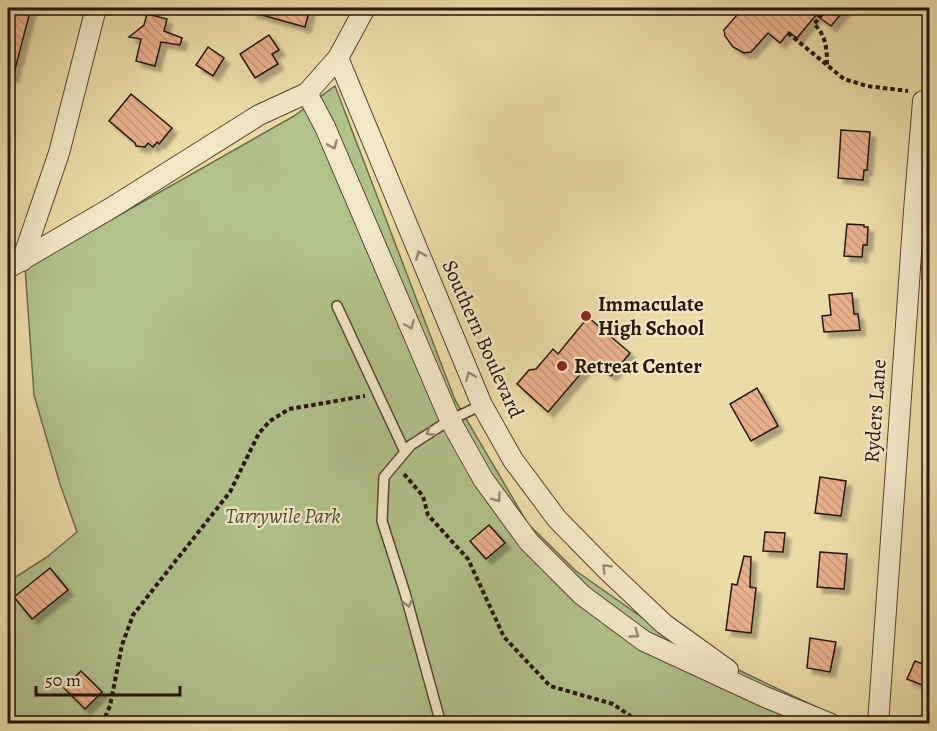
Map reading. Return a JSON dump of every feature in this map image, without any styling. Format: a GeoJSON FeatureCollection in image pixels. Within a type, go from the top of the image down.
{"type":"FeatureCollection","features":[{"type":"Feature","properties":{"kind":"street"},"geometry":{"type":"LineString","coordinates":[[15,265],[58,153],[96,8]]}},
{"type":"Feature","properties":{"kind":"street"},"geometry":{"type":"LineString","coordinates":[[15,265],[259,115],[307,93],[338,58],[365,8]]}},
{"type":"Feature","properties":{"kind":"street","name":"Southern Boulevard"},"geometry":{"type":"LineString","coordinates":[[338,58],[482,405],[513,460],[556,519],[664,624],[765,697]]}},
{"type":"Feature","properties":{"kind":"street","name":"Southern Boulevard"},"geometry":{"type":"LineString","coordinates":[[307,93],[325,127],[450,420],[483,479],[530,542],[582,595],[644,641],[765,697],[831,723]]}},
{"type":"Feature","properties":{"kind":"street","name":"Ryders Lane"},"geometry":{"type":"LineString","coordinates":[[878,723],[910,257],[918,96]]}},
{"type":"Feature","properties":{"kind":"lane"},"geometry":{"type":"LineString","coordinates":[[337,306],[405,452]]}},
{"type":"Feature","properties":{"kind":"lane"},"geometry":{"type":"LineString","coordinates":[[441,723],[382,520],[384,477],[411,445],[450,420],[482,405]]}},
{"type":"Feature","properties":{"kind":"path"},"geometry":{"type":"LineString","coordinates":[[827,8],[814,24],[821,30],[827,47],[827,66]]}},
{"type":"Feature","properties":{"kind":"path"},"geometry":{"type":"LineString","coordinates":[[788,33],[844,79],[918,96]]}},
{"type":"Feature","properties":{"kind":"path"},"geometry":{"type":"LineString","coordinates":[[102,723],[110,706],[122,645],[133,615],[230,492],[259,433],[270,420],[290,409],[377,393]]}},
{"type":"Feature","properties":{"kind":"path"},"geometry":{"type":"LineString","coordinates":[[395,464],[423,496],[428,515],[468,559],[504,637],[550,686],[613,704],[642,723]]}},
{"type":"Feature","properties":{"kind":"green space","name":"Tarrywile Park"},"geometry":{"type":"Polygon","coordinates":[[[335,86],[455,400],[528,524],[576,571],[673,639],[850,723],[8,723],[8,582],[47,557],[77,532],[60,484],[34,395],[25,267],[294,116],[335,86]]]}},
{"type":"Feature","properties":{"kind":"green space"},"geometry":{"type":"Polygon","coordinates":[[[733,719],[781,719],[792,723],[728,723],[733,719]]]}},
{"type":"Feature","properties":{"kind":"building"},"geometry":{"type":"Polygon","coordinates":[[[15,8],[31,8],[13,77],[8,76],[8,38],[15,8]]]}},
{"type":"Feature","properties":{"kind":"building"},"geometry":{"type":"Polygon","coordinates":[[[251,8],[310,8],[305,27],[251,12],[251,8]]]}},
{"type":"Feature","properties":{"kind":"building"},"geometry":{"type":"Polygon","coordinates":[[[743,8],[846,8],[831,26],[816,15],[797,38],[789,32],[780,43],[768,33],[751,52],[744,53],[733,47],[725,36],[724,30],[743,8]]]}},
{"type":"Feature","properties":{"kind":"building"},"geometry":{"type":"Polygon","coordinates":[[[147,14],[167,19],[164,31],[182,38],[180,45],[161,42],[155,66],[136,61],[141,39],[129,37],[144,25],[147,14]]]}},
{"type":"Feature","properties":{"kind":"building"},"geometry":{"type":"Polygon","coordinates":[[[269,35],[279,50],[272,54],[278,64],[255,78],[240,54],[269,35]]]}},
{"type":"Feature","properties":{"kind":"building"},"geometry":{"type":"Polygon","coordinates":[[[208,47],[224,58],[213,76],[196,65],[208,47]]]}},
{"type":"Feature","properties":{"kind":"building"},"geometry":{"type":"Polygon","coordinates":[[[131,94],[172,128],[159,144],[157,142],[153,147],[148,143],[145,147],[136,146],[109,121],[131,94]]]}},
{"type":"Feature","properties":{"kind":"building"},"geometry":{"type":"Polygon","coordinates":[[[841,130],[870,132],[867,170],[864,170],[863,180],[838,178],[841,130]]]}},
{"type":"Feature","properties":{"kind":"building"},"geometry":{"type":"Polygon","coordinates":[[[847,224],[868,227],[867,245],[863,245],[862,257],[844,256],[847,224]]]}},
{"type":"Feature","properties":{"kind":"building"},"geometry":{"type":"Polygon","coordinates":[[[852,293],[854,314],[858,314],[860,330],[824,332],[822,316],[831,315],[829,295],[852,293]]]}},
{"type":"Feature","properties":{"kind":"building","name":"Retreat Center"},"geometry":{"type":"Polygon","coordinates":[[[588,317],[630,353],[611,376],[597,364],[594,368],[589,364],[548,412],[517,384],[529,370],[536,369],[553,349],[558,354],[588,317]]]}},
{"type":"Feature","properties":{"kind":"building"},"geometry":{"type":"Polygon","coordinates":[[[757,388],[778,426],[751,441],[730,404],[757,388]]]}},
{"type":"Feature","properties":{"kind":"building"},"geometry":{"type":"Polygon","coordinates":[[[820,477],[846,481],[841,516],[815,513],[820,477]]]}},
{"type":"Feature","properties":{"kind":"building"},"geometry":{"type":"Polygon","coordinates":[[[489,525],[505,543],[486,559],[470,541],[489,525]]]}},
{"type":"Feature","properties":{"kind":"building"},"geometry":{"type":"Polygon","coordinates":[[[765,532],[785,533],[783,552],[763,551],[765,532]]]}},
{"type":"Feature","properties":{"kind":"building"},"geometry":{"type":"Polygon","coordinates":[[[820,552],[847,554],[844,589],[817,587],[820,552]]]}},
{"type":"Feature","properties":{"kind":"building"},"geometry":{"type":"Polygon","coordinates":[[[744,556],[751,557],[750,587],[756,588],[751,633],[726,630],[732,584],[737,585],[744,556]]]}},
{"type":"Feature","properties":{"kind":"building"},"geometry":{"type":"Polygon","coordinates":[[[50,568],[68,590],[32,619],[14,597],[50,568]]]}},
{"type":"Feature","properties":{"kind":"building"},"geometry":{"type":"Polygon","coordinates":[[[810,638],[836,642],[830,672],[807,668],[810,638]]]}},
{"type":"Feature","properties":{"kind":"building"},"geometry":{"type":"Polygon","coordinates":[[[915,661],[930,667],[930,688],[907,679],[915,661]]]}},
{"type":"Feature","properties":{"kind":"building"},"geometry":{"type":"Polygon","coordinates":[[[81,671],[102,692],[85,709],[64,688],[81,671]]]}},
{"type":"Feature","properties":{"kind":"place","name":"Immaculate High School"},"geometry":{"type":"Point","coordinates":[586,316]}},
{"type":"Feature","properties":{"kind":"place","name":"Retreat Center"},"geometry":{"type":"Point","coordinates":[562,366]}}]}
